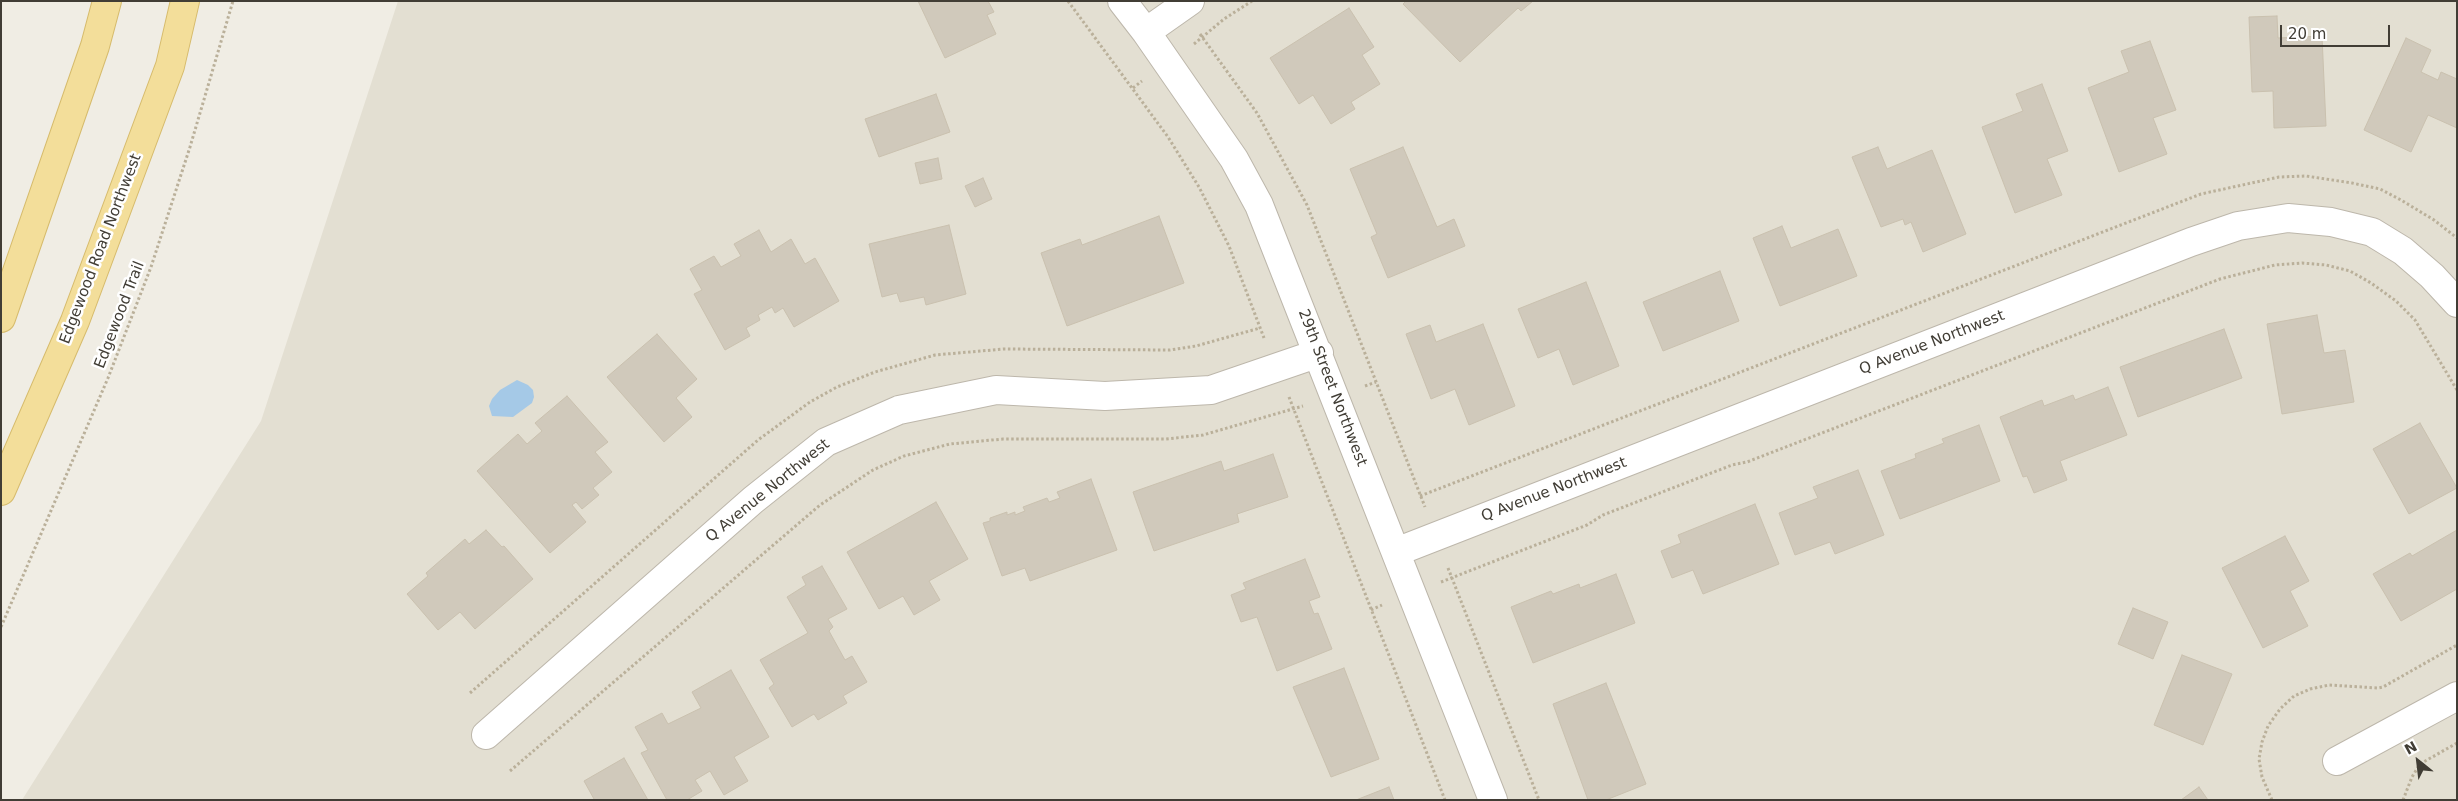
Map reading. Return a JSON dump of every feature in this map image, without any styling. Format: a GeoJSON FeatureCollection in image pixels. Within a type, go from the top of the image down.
{"type":"FeatureCollection","features":[{"type":"Feature","properties":{"kind":"main road"},"geometry":{"type":"LineString","coordinates":[[1,318],[91,55],[107,1]]}},
{"type":"Feature","properties":{"kind":"main road","name":"Edgewood Road Northwest"},"geometry":{"type":"LineString","coordinates":[[1,491],[78,312],[170,66],[186,1]]}},
{"type":"Feature","properties":{"kind":"street","name":"29th Street Northwest"},"geometry":{"type":"LineString","coordinates":[[1122,1],[1146,32],[1234,159],[1259,205],[1492,800]]}},
{"type":"Feature","properties":{"kind":"street"},"geometry":{"type":"LineString","coordinates":[[1146,32],[1190,1]]}},
{"type":"Feature","properties":{"kind":"street","name":"Q Avenue Northwest"},"geometry":{"type":"LineString","coordinates":[[1396,552],[2191,242],[2238,226],[2288,218],[2331,222],[2372,232],[2403,251],[2432,276],[2457,303]]}},
{"type":"Feature","properties":{"kind":"street","name":"Q Avenue Northwest"},"geometry":{"type":"LineString","coordinates":[[486,735],[753,500],[826,442],[899,410],[996,390],[1105,396],[1211,390],[1318,354]]}},
{"type":"Feature","properties":{"kind":"street"},"geometry":{"type":"LineString","coordinates":[[2337,761],[2457,696]]}},
{"type":"Feature","properties":{"kind":"path","name":"Edgewood Trail"},"geometry":{"type":"LineString","coordinates":[[1,627],[108,378],[151,267],[190,148],[233,1]]}},
{"type":"Feature","properties":{"kind":"path"},"geometry":{"type":"LineString","coordinates":[[1068,1],[1168,137],[1199,187],[1229,246],[1266,344]]}},
{"type":"Feature","properties":{"kind":"path"},"geometry":{"type":"LineString","coordinates":[[1191,46],[1224,19],[1252,1]]}},
{"type":"Feature","properties":{"kind":"path"},"geometry":{"type":"LineString","coordinates":[[1196,30],[1237,83],[1257,113],[1308,205],[1427,512]]}},
{"type":"Feature","properties":{"kind":"path"},"geometry":{"type":"LineString","coordinates":[[1436,584],[1587,524],[1612,511],[1732,465],[1747,462],[2220,279],[2274,265],[2302,263],[2326,265],[2350,271],[2371,283],[2396,301],[2415,320],[2457,390]]}},
{"type":"Feature","properties":{"kind":"path"},"geometry":{"type":"LineString","coordinates":[[1286,392],[1445,800]]}},
{"type":"Feature","properties":{"kind":"path"},"geometry":{"type":"LineString","coordinates":[[510,771],[820,505],[873,470],[923,450],[966,441],[1003,439],[1128,440],[1203,435],[1311,404]]}},
{"type":"Feature","properties":{"kind":"path"},"geometry":{"type":"LineString","coordinates":[[1446,562],[1539,800]]}},
{"type":"Feature","properties":{"kind":"path"},"geometry":{"type":"LineString","coordinates":[[2272,800],[2262,777],[2259,759],[2262,742],[2268,726],[2280,709],[2294,696],[2310,689],[2328,685],[2383,687],[2457,645]]}},
{"type":"Feature","properties":{"kind":"path"},"geometry":{"type":"LineString","coordinates":[[2403,800],[2412,777],[2420,764],[2457,743]]}},
{"type":"Feature","properties":{"kind":"shaded area"},"geometry":{"type":"Polygon","coordinates":[[[398,1],[2457,1],[2457,800],[22,800],[261,421],[398,1]]]}},
{"type":"Feature","properties":{"kind":"water"},"geometry":{"type":"Polygon","coordinates":[[[517,380],[528,385],[533,390],[534,397],[532,403],[513,417],[492,416],[489,406],[492,399],[500,390],[517,380]]]}},
{"type":"Feature","properties":{"kind":"building"},"geometry":{"type":"Polygon","coordinates":[[[918,1],[988,1],[994,12],[987,15],[996,34],[945,58],[918,1]]]}},
{"type":"Feature","properties":{"kind":"building"},"geometry":{"type":"Polygon","coordinates":[[[1406,1],[1533,1],[1521,11],[1518,8],[1460,62],[1403,4],[1406,1]]]}},
{"type":"Feature","properties":{"kind":"building"},"geometry":{"type":"Polygon","coordinates":[[[1349,8],[1374,47],[1362,55],[1380,84],[1351,102],[1355,109],[1331,124],[1313,95],[1299,104],[1270,58],[1349,8]]]}},
{"type":"Feature","properties":{"kind":"building"},"geometry":{"type":"Polygon","coordinates":[[[2277,16],[2278,38],[2322,36],[2326,126],[2274,128],[2273,91],[2252,92],[2249,17],[2277,16]]]}},
{"type":"Feature","properties":{"kind":"building"},"geometry":{"type":"Polygon","coordinates":[[[2406,38],[2431,50],[2421,72],[2438,80],[2441,72],[2457,79],[2457,128],[2428,115],[2411,152],[2364,130],[2406,38]]]}},
{"type":"Feature","properties":{"kind":"building"},"geometry":{"type":"Polygon","coordinates":[[[2150,41],[2176,110],[2153,118],[2167,154],[2119,172],[2088,88],[2129,72],[2121,51],[2150,41]]]}},
{"type":"Feature","properties":{"kind":"building"},"geometry":{"type":"Polygon","coordinates":[[[2042,84],[2068,151],[2047,159],[2062,195],[2015,213],[1982,127],[2023,111],[2016,94],[2042,84]]]}},
{"type":"Feature","properties":{"kind":"building"},"geometry":{"type":"Polygon","coordinates":[[[936,94],[950,132],[879,157],[865,119],[936,94]]]}},
{"type":"Feature","properties":{"kind":"building"},"geometry":{"type":"Polygon","coordinates":[[[1403,147],[1437,227],[1454,219],[1465,246],[1388,278],[1371,237],[1377,234],[1350,169],[1403,147]]]}},
{"type":"Feature","properties":{"kind":"building"},"geometry":{"type":"Polygon","coordinates":[[[1878,147],[1887,169],[1932,150],[1966,234],[1923,252],[1911,222],[1905,225],[1903,219],[1881,227],[1852,157],[1878,147]]]}},
{"type":"Feature","properties":{"kind":"building"},"geometry":{"type":"Polygon","coordinates":[[[938,158],[942,179],[920,184],[915,163],[938,158]]]}},
{"type":"Feature","properties":{"kind":"building"},"geometry":{"type":"Polygon","coordinates":[[[983,178],[992,199],[975,207],[965,186],[983,178]]]}},
{"type":"Feature","properties":{"kind":"building"},"geometry":{"type":"Polygon","coordinates":[[[1159,216],[1184,283],[1067,326],[1041,253],[1080,239],[1082,245],[1159,216]]]}},
{"type":"Feature","properties":{"kind":"building"},"geometry":{"type":"Polygon","coordinates":[[[949,225],[966,294],[926,305],[924,297],[900,302],[897,293],[882,297],[869,244],[949,225]]]}},
{"type":"Feature","properties":{"kind":"building"},"geometry":{"type":"Polygon","coordinates":[[[1782,226],[1791,248],[1838,229],[1857,276],[1780,306],[1753,238],[1782,226]]]}},
{"type":"Feature","properties":{"kind":"building"},"geometry":{"type":"Polygon","coordinates":[[[759,230],[771,252],[791,239],[805,264],[815,258],[839,301],[794,327],[783,308],[775,313],[772,307],[758,315],[760,320],[746,328],[750,336],[725,350],[694,294],[702,290],[690,269],[714,256],[721,267],[741,256],[734,244],[759,230]]]}},
{"type":"Feature","properties":{"kind":"building"},"geometry":{"type":"Polygon","coordinates":[[[1720,271],[1739,321],[1663,351],[1643,302],[1720,271]]]}},
{"type":"Feature","properties":{"kind":"building"},"geometry":{"type":"Polygon","coordinates":[[[1586,282],[1619,366],[1573,385],[1559,349],[1538,358],[1518,309],[1586,282]]]}},
{"type":"Feature","properties":{"kind":"building"},"geometry":{"type":"Polygon","coordinates":[[[2317,315],[2324,353],[2345,350],[2354,402],[2282,414],[2267,324],[2317,315]]]}},
{"type":"Feature","properties":{"kind":"building"},"geometry":{"type":"Polygon","coordinates":[[[1483,324],[1515,406],[1469,425],[1455,389],[1431,399],[1406,334],[1430,325],[1436,342],[1483,324]]]}},
{"type":"Feature","properties":{"kind":"building"},"geometry":{"type":"Polygon","coordinates":[[[2224,329],[2242,378],[2138,417],[2120,367],[2224,329]]]}},
{"type":"Feature","properties":{"kind":"building"},"geometry":{"type":"Polygon","coordinates":[[[657,334],[697,379],[676,398],[692,417],[664,442],[607,377],[657,334]]]}},
{"type":"Feature","properties":{"kind":"building"},"geometry":{"type":"Polygon","coordinates":[[[2108,387],[2127,435],[2060,461],[2067,480],[2034,493],[2027,476],[2023,477],[2000,417],[2042,400],[2044,406],[2073,395],[2075,400],[2108,387]]]}},
{"type":"Feature","properties":{"kind":"building"},"geometry":{"type":"Polygon","coordinates":[[[567,396],[608,442],[595,452],[612,472],[593,488],[599,495],[582,509],[576,502],[572,505],[586,522],[550,553],[477,471],[518,434],[527,444],[542,431],[535,423],[567,396]]]}},
{"type":"Feature","properties":{"kind":"building"},"geometry":{"type":"Polygon","coordinates":[[[2420,423],[2457,488],[2409,514],[2373,449],[2420,423]]]}},
{"type":"Feature","properties":{"kind":"building"},"geometry":{"type":"Polygon","coordinates":[[[1979,425],[2000,481],[1900,519],[1881,471],[1916,458],[1915,454],[1944,443],[1942,439],[1979,425]]]}},
{"type":"Feature","properties":{"kind":"building"},"geometry":{"type":"Polygon","coordinates":[[[1273,454],[1288,497],[1237,514],[1239,522],[1154,551],[1133,492],[1221,461],[1224,471],[1273,454]]]}},
{"type":"Feature","properties":{"kind":"building"},"geometry":{"type":"Polygon","coordinates":[[[1858,470],[1884,535],[1835,554],[1830,542],[1795,555],[1779,513],[1818,498],[1813,487],[1858,470]]]}},
{"type":"Feature","properties":{"kind":"building"},"geometry":{"type":"Polygon","coordinates":[[[1091,479],[1117,550],[1030,581],[1025,568],[1002,576],[983,523],[990,521],[990,518],[1007,512],[1007,515],[1015,512],[1015,515],[1025,511],[1023,507],[1047,498],[1049,502],[1060,498],[1057,492],[1091,479]]]}},
{"type":"Feature","properties":{"kind":"building"},"geometry":{"type":"Polygon","coordinates":[[[936,502],[968,559],[929,581],[940,600],[914,615],[903,596],[879,609],[847,552],[936,502]]]}},
{"type":"Feature","properties":{"kind":"building"},"geometry":{"type":"Polygon","coordinates":[[[1755,504],[1779,564],[1703,594],[1693,570],[1672,578],[1661,551],[1681,543],[1678,535],[1755,504]]]}},
{"type":"Feature","properties":{"kind":"building"},"geometry":{"type":"Polygon","coordinates":[[[486,530],[502,547],[504,546],[533,579],[475,629],[460,612],[438,630],[407,594],[428,576],[426,573],[465,539],[469,544],[486,530]]]}},
{"type":"Feature","properties":{"kind":"building"},"geometry":{"type":"Polygon","coordinates":[[[2457,530],[2457,589],[2401,621],[2373,574],[2410,553],[2412,556],[2457,530]]]}},
{"type":"Feature","properties":{"kind":"building"},"geometry":{"type":"Polygon","coordinates":[[[2285,536],[2309,581],[2290,591],[2308,626],[2263,648],[2222,568],[2285,536]]]}},
{"type":"Feature","properties":{"kind":"building"},"geometry":{"type":"Polygon","coordinates":[[[1305,559],[1320,597],[1309,601],[1314,614],[1318,613],[1332,649],[1277,671],[1257,617],[1241,622],[1231,595],[1246,589],[1243,583],[1305,559]]]}},
{"type":"Feature","properties":{"kind":"building"},"geometry":{"type":"Polygon","coordinates":[[[822,566],[847,609],[828,619],[833,627],[829,631],[845,660],[852,656],[867,682],[843,696],[847,703],[818,720],[814,714],[792,727],[769,688],[774,684],[760,660],[808,633],[787,597],[806,585],[802,577],[822,566]]]}},
{"type":"Feature","properties":{"kind":"building"},"geometry":{"type":"Polygon","coordinates":[[[1616,574],[1635,623],[1533,663],[1511,607],[1551,591],[1553,594],[1579,584],[1580,588],[1616,574]]]}},
{"type":"Feature","properties":{"kind":"building"},"geometry":{"type":"Polygon","coordinates":[[[2133,608],[2168,622],[2153,659],[2118,644],[2133,608]]]}},
{"type":"Feature","properties":{"kind":"building"},"geometry":{"type":"Polygon","coordinates":[[[2182,655],[2232,674],[2203,745],[2154,725],[2182,655]]]}},
{"type":"Feature","properties":{"kind":"building"},"geometry":{"type":"Polygon","coordinates":[[[1344,668],[1379,759],[1331,777],[1293,687],[1344,668]]]}},
{"type":"Feature","properties":{"kind":"building"},"geometry":{"type":"Polygon","coordinates":[[[731,670],[769,737],[734,757],[748,781],[724,795],[710,771],[695,780],[702,791],[687,800],[667,800],[641,753],[648,750],[635,727],[662,713],[668,724],[701,708],[692,692],[731,670]]]}},
{"type":"Feature","properties":{"kind":"building"},"geometry":{"type":"Polygon","coordinates":[[[1606,683],[1646,784],[1606,800],[1588,800],[1553,704],[1606,683]]]}},
{"type":"Feature","properties":{"kind":"building"},"geometry":{"type":"Polygon","coordinates":[[[624,758],[648,800],[593,800],[584,781],[624,758]]]}},
{"type":"Feature","properties":{"kind":"building"},"geometry":{"type":"Polygon","coordinates":[[[1389,787],[1394,800],[1356,800],[1389,787]]]}},
{"type":"Feature","properties":{"kind":"building"},"geometry":{"type":"Polygon","coordinates":[[[2199,787],[2208,800],[2181,800],[2199,787]]]}}]}
